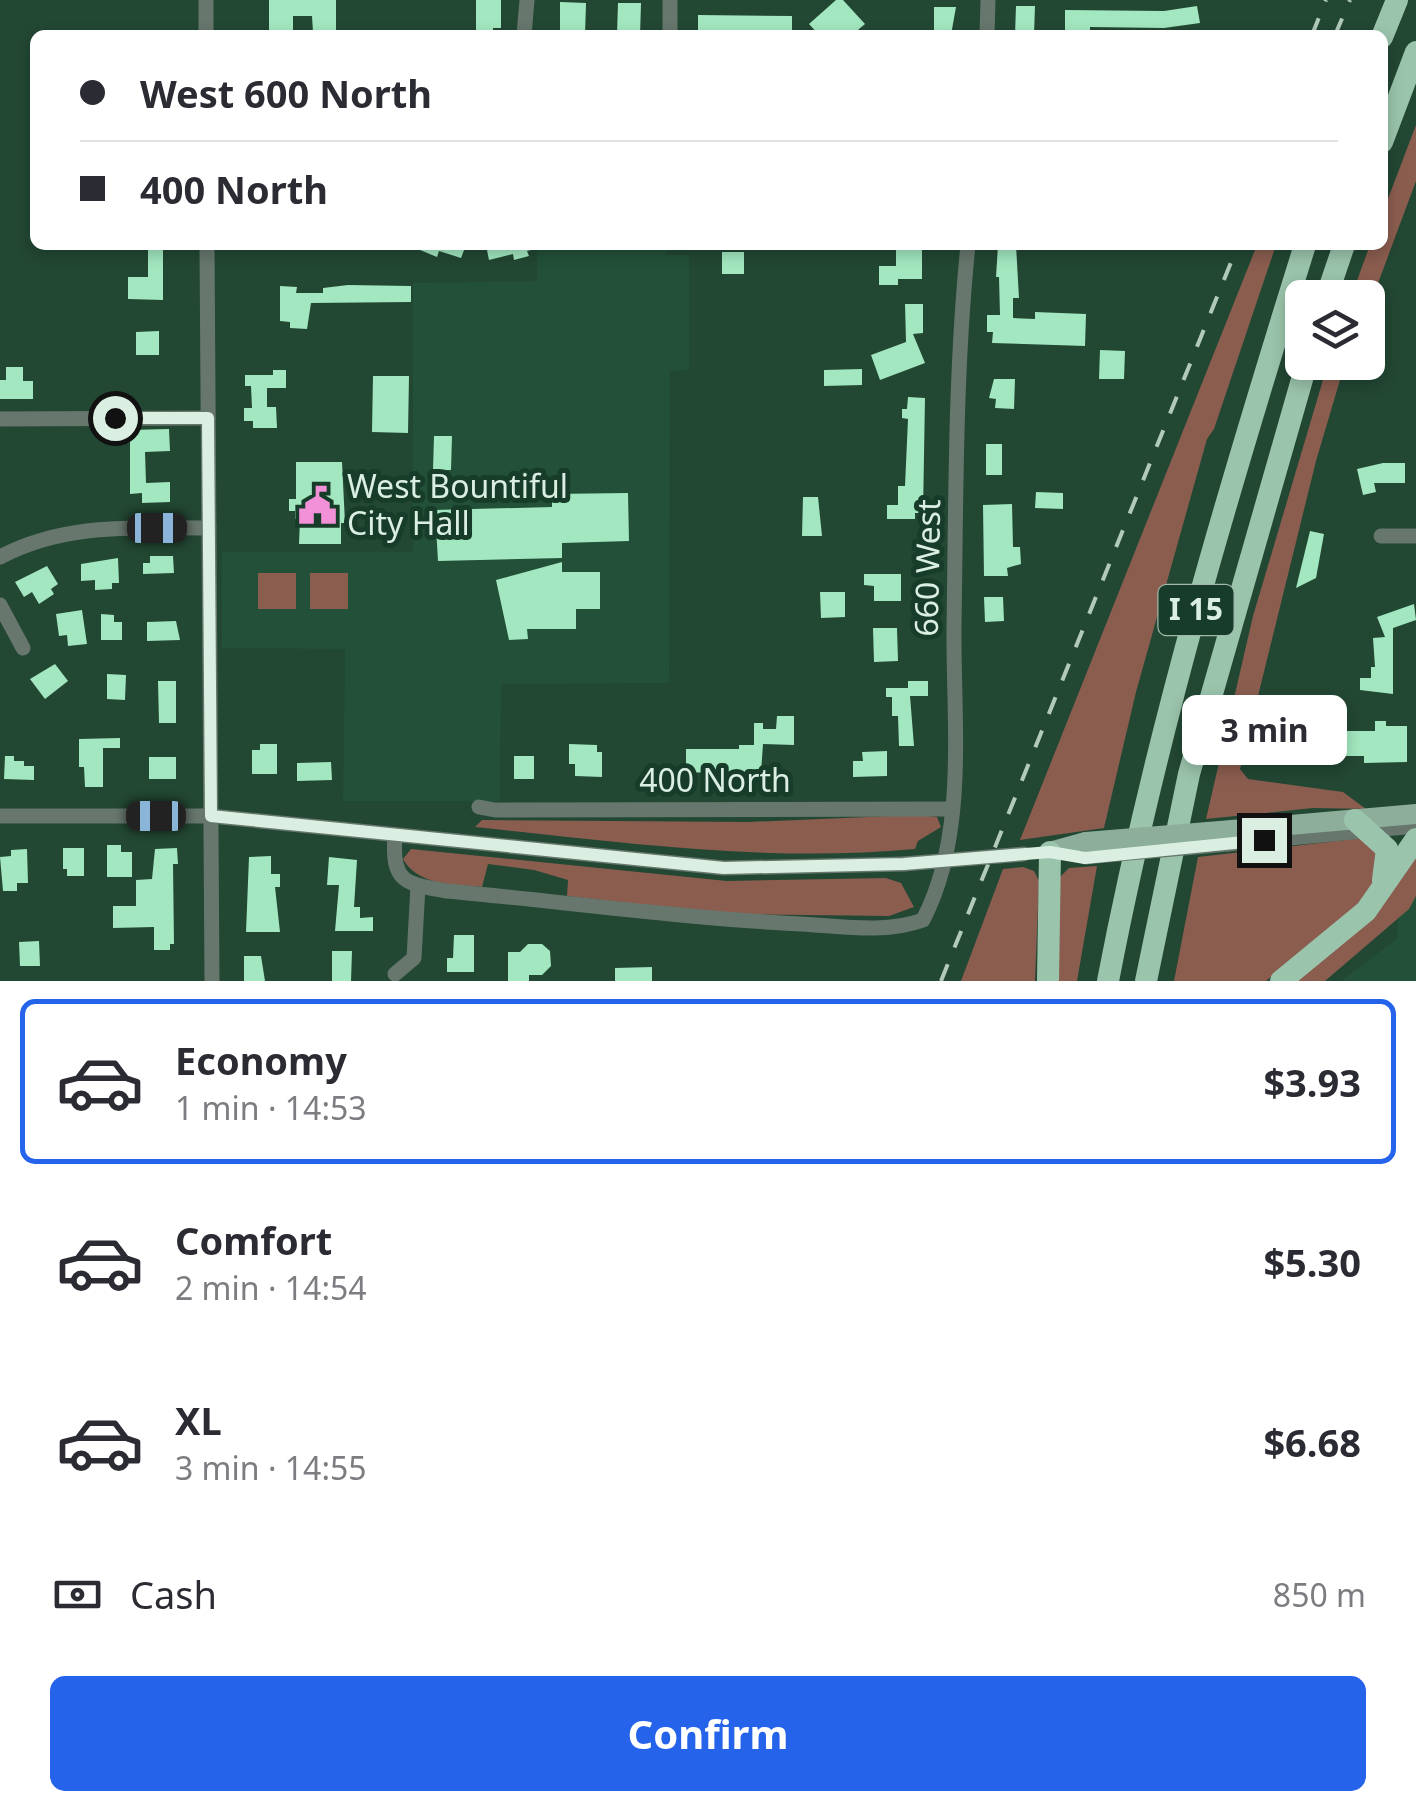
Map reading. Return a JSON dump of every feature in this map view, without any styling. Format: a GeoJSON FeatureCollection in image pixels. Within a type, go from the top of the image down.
{"type":"FeatureCollection","features":[{"type":"Feature","properties":{"kind":"highway"},"geometry":{"type":"LineString","coordinates":[[1385,30],[1396,0]]}},
{"type":"Feature","properties":{"kind":"highway"},"geometry":{"type":"LineString","coordinates":[[1388,126],[1416,52]]}},
{"type":"Feature","properties":{"kind":"highway","name":"I 15"},"geometry":{"type":"LineString","coordinates":[[1108,981],[1153,776],[1216,529],[1303,250]]}},
{"type":"Feature","properties":{"kind":"highway"},"geometry":{"type":"LineString","coordinates":[[1332,280],[1342,250]]}},
{"type":"Feature","properties":{"kind":"highway","name":"I 15"},"geometry":{"type":"LineString","coordinates":[[1146,981],[1189,774],[1302,380]]}},
{"type":"Feature","properties":{"kind":"highway"},"geometry":{"type":"LineString","coordinates":[[1362,825],[1387,848],[1379,893]]}},
{"type":"Feature","properties":{"kind":"highway"},"geometry":{"type":"LineString","coordinates":[[1281,981],[1348,928],[1379,893],[1416,840]]}},
{"type":"Feature","properties":{"kind":"highway"},"geometry":{"type":"LineString","coordinates":[[1048,981],[1050,852]]}},
{"type":"Feature","properties":{"kind":"main road"},"geometry":{"type":"LineString","coordinates":[[1050,852],[1362,825],[1416,814]]}},
{"type":"Feature","properties":{"kind":"street"},"geometry":{"type":"LineString","coordinates":[[206,0],[206,30]]}},
{"type":"Feature","properties":{"kind":"street"},"geometry":{"type":"LineString","coordinates":[[524,30],[527,0]]}},
{"type":"Feature","properties":{"kind":"street"},"geometry":{"type":"LineString","coordinates":[[670,0],[670,30]]}},
{"type":"Feature","properties":{"kind":"street"},"geometry":{"type":"LineString","coordinates":[[987,30],[988,0]]}},
{"type":"Feature","properties":{"kind":"street"},"geometry":{"type":"LineString","coordinates":[[208,250],[212,981]]}},
{"type":"Feature","properties":{"kind":"street","name":"660 West"},"geometry":{"type":"LineString","coordinates":[[418,886],[671,915],[880,928],[904,928],[923,920],[939,890],[952,809],[958,437],[968,250]]}},
{"type":"Feature","properties":{"kind":"street"},"geometry":{"type":"LineString","coordinates":[[0,419],[208,418]]}},
{"type":"Feature","properties":{"kind":"street"},"geometry":{"type":"LineString","coordinates":[[0,557],[32,540],[91,528],[209,528]]}},
{"type":"Feature","properties":{"kind":"street"},"geometry":{"type":"LineString","coordinates":[[1381,536],[1416,536]]}},
{"type":"Feature","properties":{"kind":"street"},"geometry":{"type":"LineString","coordinates":[[0,605],[23,648]]}},
{"type":"Feature","properties":{"kind":"street","name":"400 North"},"geometry":{"type":"LineString","coordinates":[[479,806],[496,810],[604,812],[952,809]]}},
{"type":"Feature","properties":{"kind":"street"},"geometry":{"type":"LineString","coordinates":[[0,816],[211,816],[724,868],[904,864],[1050,852]]}},
{"type":"Feature","properties":{"kind":"street"},"geometry":{"type":"LineString","coordinates":[[1362,825],[1416,826]]}},
{"type":"Feature","properties":{"kind":"street"},"geometry":{"type":"LineString","coordinates":[[395,837],[397,872],[407,884],[418,886],[414,958],[395,974]]}},
{"type":"Feature","properties":{"kind":"shaded area"},"geometry":{"type":"Polygon","coordinates":[[[1416,125],[1416,181],[1379,280],[1357,280],[1368,250],[1388,250],[1388,199],[1416,125]]]}},
{"type":"Feature","properties":{"kind":"shaded area"},"geometry":{"type":"Polygon","coordinates":[[[537,250],[666,250],[667,255],[689,255],[689,370],[670,371],[669,683],[501,684],[500,801],[343,801],[345,649],[222,648],[222,552],[413,552],[413,283],[537,281],[537,250]]]}},
{"type":"Feature","properties":{"kind":"shaded area"},"geometry":{"type":"Polygon","coordinates":[[[1255,250],[1274,250],[1214,429],[1207,439],[1136,692],[1104,828],[1020,840],[1255,250]]]}},
{"type":"Feature","properties":{"kind":"shaded area"},"geometry":{"type":"Polygon","coordinates":[[[1323,380],[1340,380],[1316,461],[1240,769],[1248,779],[1343,792],[1366,809],[1313,808],[1206,819],[1253,616],[1323,380]]]}},
{"type":"Feature","properties":{"kind":"shaded area"},"geometry":{"type":"Polygon","coordinates":[[[258,573],[296,573],[296,609],[258,609],[258,573]]]}},
{"type":"Feature","properties":{"kind":"shaded area"},"geometry":{"type":"Polygon","coordinates":[[[310,573],[348,573],[348,609],[310,609],[310,573]]]}},
{"type":"Feature","properties":{"kind":"shaded area"},"geometry":{"type":"Polygon","coordinates":[[[937,817],[941,827],[918,841],[915,849],[860,853],[695,849],[475,827],[482,820],[748,822],[937,817]]]}},
{"type":"Feature","properties":{"kind":"shaded area"},"geometry":{"type":"Polygon","coordinates":[[[1362,838],[1377,850],[1377,879],[1357,907],[1266,981],[1174,981],[1198,857],[1362,838]]]}},
{"type":"Feature","properties":{"kind":"shaded area"},"geometry":{"type":"Polygon","coordinates":[[[1416,844],[1416,981],[1341,981],[1397,939],[1400,872],[1416,844]]]}},
{"type":"Feature","properties":{"kind":"shaded area"},"geometry":{"type":"Polygon","coordinates":[[[1416,845],[1416,896],[1409,909],[1325,981],[1294,981],[1416,845]]]}},
{"type":"Feature","properties":{"kind":"shaded area"},"geometry":{"type":"Polygon","coordinates":[[[411,849],[727,881],[886,878],[901,883],[914,907],[889,916],[724,914],[567,896],[568,880],[534,870],[488,864],[482,887],[449,884],[427,879],[410,868],[403,859],[411,849]]]}},
{"type":"Feature","properties":{"kind":"shaded area"},"geometry":{"type":"Polygon","coordinates":[[[1097,866],[1077,981],[1059,981],[1059,878],[1069,868],[1097,866]]]}},
{"type":"Feature","properties":{"kind":"shaded area"},"geometry":{"type":"Polygon","coordinates":[[[1023,867],[1034,871],[1039,881],[1035,981],[961,981],[1003,869],[1023,867]]]}},
{"type":"Feature","properties":{"kind":"building"},"geometry":{"type":"Polygon","coordinates":[[[269,0],[336,0],[336,30],[313,30],[312,16],[293,16],[293,30],[269,30],[269,0]]]}},
{"type":"Feature","properties":{"kind":"building"},"geometry":{"type":"Polygon","coordinates":[[[476,0],[501,0],[501,28],[476,30],[476,0]]]}},
{"type":"Feature","properties":{"kind":"building"},"geometry":{"type":"Polygon","coordinates":[[[836,0],[843,0],[865,24],[858,30],[814,30],[809,24],[836,0]]]}},
{"type":"Feature","properties":{"kind":"building"},"geometry":{"type":"Polygon","coordinates":[[[560,2],[586,3],[585,30],[560,30],[560,2]]]}},
{"type":"Feature","properties":{"kind":"building"},"geometry":{"type":"Polygon","coordinates":[[[618,3],[641,3],[640,30],[617,30],[618,3]]]}},
{"type":"Feature","properties":{"kind":"building"},"geometry":{"type":"Polygon","coordinates":[[[1016,6],[1035,6],[1034,30],[1015,30],[1016,6]]]}},
{"type":"Feature","properties":{"kind":"building"},"geometry":{"type":"Polygon","coordinates":[[[1197,6],[1200,23],[1164,28],[1065,30],[1065,10],[1164,11],[1197,6]]]}},
{"type":"Feature","properties":{"kind":"building"},"geometry":{"type":"Polygon","coordinates":[[[934,7],[956,7],[952,30],[934,30],[934,7]]]}},
{"type":"Feature","properties":{"kind":"building"},"geometry":{"type":"Polygon","coordinates":[[[698,15],[792,16],[792,30],[698,30],[698,15]]]}},
{"type":"Feature","properties":{"kind":"building"},"geometry":{"type":"Polygon","coordinates":[[[148,250],[163,250],[163,300],[128,299],[128,277],[148,277],[148,250]]]}},
{"type":"Feature","properties":{"kind":"building"},"geometry":{"type":"Polygon","coordinates":[[[420,250],[464,250],[461,258],[439,251],[437,257],[420,250]]]}},
{"type":"Feature","properties":{"kind":"building"},"geometry":{"type":"Polygon","coordinates":[[[487,250],[531,250],[527,251],[529,256],[514,260],[513,254],[489,260],[487,250]]]}},
{"type":"Feature","properties":{"kind":"building"},"geometry":{"type":"Polygon","coordinates":[[[896,250],[922,250],[922,279],[898,279],[898,285],[879,285],[879,266],[896,266],[896,250]]]}},
{"type":"Feature","properties":{"kind":"building"},"geometry":{"type":"Polygon","coordinates":[[[998,250],[1016,250],[1019,298],[1013,298],[1013,318],[1035,319],[1035,312],[1086,314],[1085,346],[992,343],[987,315],[1000,315],[998,250]]]}},
{"type":"Feature","properties":{"kind":"building"},"geometry":{"type":"Polygon","coordinates":[[[722,252],[744,252],[744,274],[722,274],[722,252]]]}},
{"type":"Feature","properties":{"kind":"building"},"geometry":{"type":"Polygon","coordinates":[[[280,286],[297,287],[296,293],[323,293],[323,288],[411,286],[411,302],[311,303],[307,329],[290,328],[290,322],[280,321],[280,286]]]}},
{"type":"Feature","properties":{"kind":"building"},"geometry":{"type":"Polygon","coordinates":[[[905,304],[923,304],[923,333],[913,334],[925,363],[880,380],[871,355],[906,342],[905,304]]]}},
{"type":"Feature","properties":{"kind":"building"},"geometry":{"type":"Polygon","coordinates":[[[159,331],[159,355],[136,355],[136,332],[159,331]]]}},
{"type":"Feature","properties":{"kind":"building"},"geometry":{"type":"Polygon","coordinates":[[[1100,350],[1125,351],[1124,379],[1099,379],[1100,350]]]}},
{"type":"Feature","properties":{"kind":"building"},"geometry":{"type":"Polygon","coordinates":[[[6,367],[23,367],[23,381],[33,381],[33,399],[0,399],[0,380],[6,380],[6,367]]]}},
{"type":"Feature","properties":{"kind":"building"},"geometry":{"type":"Polygon","coordinates":[[[862,369],[862,385],[824,386],[824,370],[862,369]]]}},
{"type":"Feature","properties":{"kind":"building"},"geometry":{"type":"Polygon","coordinates":[[[273,370],[286,370],[286,388],[267,388],[267,407],[276,407],[277,428],[253,428],[253,421],[244,421],[244,408],[252,408],[251,386],[245,386],[245,375],[273,375],[273,370]]]}},
{"type":"Feature","properties":{"kind":"building"},"geometry":{"type":"Polygon","coordinates":[[[373,376],[409,376],[408,433],[372,432],[373,376]]]}},
{"type":"Feature","properties":{"kind":"building"},"geometry":{"type":"Polygon","coordinates":[[[994,379],[1015,379],[1014,409],[995,408],[996,399],[989,398],[994,379]]]}},
{"type":"Feature","properties":{"kind":"building"},"geometry":{"type":"Polygon","coordinates":[[[908,397],[925,398],[923,513],[915,513],[915,519],[887,519],[887,505],[898,505],[898,486],[905,486],[908,419],[902,418],[902,409],[907,409],[908,397]]]}},
{"type":"Feature","properties":{"kind":"building"},"geometry":{"type":"Polygon","coordinates":[[[169,429],[170,451],[145,452],[146,483],[170,482],[170,502],[142,503],[142,493],[130,494],[130,430],[169,429]]]}},
{"type":"Feature","properties":{"kind":"building"},"geometry":{"type":"Polygon","coordinates":[[[434,436],[452,436],[451,470],[433,470],[434,436]]]}},
{"type":"Feature","properties":{"kind":"building"},"geometry":{"type":"Polygon","coordinates":[[[986,444],[1002,444],[1002,475],[986,475],[986,444]]]}},
{"type":"Feature","properties":{"kind":"building","name":"West Bountiful City Hall"},"geometry":{"type":"Polygon","coordinates":[[[296,462],[342,462],[345,523],[341,523],[341,544],[299,544],[300,519],[295,519],[295,511],[289,511],[289,499],[296,499],[296,462]]]}},
{"type":"Feature","properties":{"kind":"building"},"geometry":{"type":"Polygon","coordinates":[[[1405,463],[1405,483],[1374,483],[1376,492],[1363,495],[1357,469],[1405,463]]]}},
{"type":"Feature","properties":{"kind":"building"},"geometry":{"type":"Polygon","coordinates":[[[1036,492],[1063,493],[1063,509],[1035,508],[1036,492]]]}},
{"type":"Feature","properties":{"kind":"building"},"geometry":{"type":"Polygon","coordinates":[[[628,493],[629,541],[562,543],[562,558],[438,561],[435,510],[552,507],[552,494],[628,493]]]}},
{"type":"Feature","properties":{"kind":"building"},"geometry":{"type":"Polygon","coordinates":[[[803,497],[818,497],[822,536],[802,536],[803,497]]]}},
{"type":"Feature","properties":{"kind":"building"},"geometry":{"type":"Polygon","coordinates":[[[1012,504],[1013,547],[1020,547],[1021,564],[1007,568],[1008,576],[984,576],[983,505],[1012,504]]]}},
{"type":"Feature","properties":{"kind":"building"},"geometry":{"type":"Polygon","coordinates":[[[1310,531],[1324,534],[1316,578],[1296,588],[1310,531]]]}},
{"type":"Feature","properties":{"kind":"building"},"geometry":{"type":"Polygon","coordinates":[[[150,556],[173,556],[174,573],[143,574],[143,563],[150,563],[150,556]]]}},
{"type":"Feature","properties":{"kind":"building"},"geometry":{"type":"Polygon","coordinates":[[[118,558],[119,583],[112,583],[112,589],[95,590],[95,580],[81,581],[81,564],[118,558]]]}},
{"type":"Feature","properties":{"kind":"building"},"geometry":{"type":"Polygon","coordinates":[[[562,562],[562,572],[600,572],[600,609],[576,609],[576,629],[527,629],[528,639],[509,640],[496,580],[562,562]]]}},
{"type":"Feature","properties":{"kind":"building"},"geometry":{"type":"Polygon","coordinates":[[[47,566],[58,584],[51,589],[54,594],[39,604],[32,592],[24,597],[15,582],[47,566]]]}},
{"type":"Feature","properties":{"kind":"building"},"geometry":{"type":"Polygon","coordinates":[[[864,574],[901,574],[901,601],[874,601],[874,586],[864,585],[864,574]]]}},
{"type":"Feature","properties":{"kind":"building"},"geometry":{"type":"Polygon","coordinates":[[[820,592],[845,592],[845,617],[821,618],[820,592]]]}},
{"type":"Feature","properties":{"kind":"building"},"geometry":{"type":"Polygon","coordinates":[[[984,597],[1003,597],[1004,621],[985,622],[984,597]]]}},
{"type":"Feature","properties":{"kind":"building"},"geometry":{"type":"Polygon","coordinates":[[[1414,604],[1416,620],[1393,628],[1393,694],[1360,690],[1360,678],[1371,678],[1371,667],[1375,667],[1373,638],[1385,637],[1377,617],[1414,604]]]}},
{"type":"Feature","properties":{"kind":"building"},"geometry":{"type":"Polygon","coordinates":[[[82,610],[87,644],[68,646],[67,635],[59,636],[56,614],[82,610]]]}},
{"type":"Feature","properties":{"kind":"building"},"geometry":{"type":"Polygon","coordinates":[[[101,614],[114,615],[114,622],[122,622],[122,640],[101,640],[101,614]]]}},
{"type":"Feature","properties":{"kind":"building"},"geometry":{"type":"Polygon","coordinates":[[[176,621],[180,640],[147,641],[147,622],[176,621]]]}},
{"type":"Feature","properties":{"kind":"building"},"geometry":{"type":"Polygon","coordinates":[[[873,628],[897,628],[898,661],[874,662],[873,628]]]}},
{"type":"Feature","properties":{"kind":"building"},"geometry":{"type":"Polygon","coordinates":[[[55,664],[68,681],[45,699],[30,679],[55,664]]]}},
{"type":"Feature","properties":{"kind":"building"},"geometry":{"type":"Polygon","coordinates":[[[107,674],[126,675],[125,700],[107,699],[107,674]]]}},
{"type":"Feature","properties":{"kind":"building"},"geometry":{"type":"Polygon","coordinates":[[[158,681],[176,681],[176,723],[159,723],[158,681]]]}},
{"type":"Feature","properties":{"kind":"building"},"geometry":{"type":"Polygon","coordinates":[[[908,681],[928,681],[928,696],[910,696],[914,746],[899,746],[898,716],[892,716],[892,697],[886,697],[886,688],[908,688],[908,681]]]}},
{"type":"Feature","properties":{"kind":"building"},"geometry":{"type":"Polygon","coordinates":[[[777,716],[794,716],[794,745],[763,744],[761,773],[729,774],[729,780],[711,781],[710,772],[686,773],[686,749],[739,749],[739,745],[754,745],[754,723],[763,723],[763,729],[776,729],[777,716]]]}},
{"type":"Feature","properties":{"kind":"building"},"geometry":{"type":"Polygon","coordinates":[[[1375,721],[1386,721],[1386,726],[1407,726],[1407,762],[1364,763],[1364,756],[1341,756],[1337,751],[1337,731],[1375,731],[1375,721]]]}},
{"type":"Feature","properties":{"kind":"building"},"geometry":{"type":"Polygon","coordinates":[[[120,738],[120,748],[103,748],[103,787],[85,787],[84,767],[79,767],[79,739],[120,738]]]}},
{"type":"Feature","properties":{"kind":"building"},"geometry":{"type":"Polygon","coordinates":[[[260,744],[277,744],[277,774],[252,774],[252,750],[260,750],[260,744]]]}},
{"type":"Feature","properties":{"kind":"building"},"geometry":{"type":"Polygon","coordinates":[[[569,744],[597,745],[597,752],[602,752],[602,777],[575,776],[575,764],[569,764],[569,744]]]}},
{"type":"Feature","properties":{"kind":"building"},"geometry":{"type":"Polygon","coordinates":[[[887,751],[887,776],[853,777],[853,761],[863,761],[862,752],[887,751]]]}},
{"type":"Feature","properties":{"kind":"building"},"geometry":{"type":"Polygon","coordinates":[[[5,756],[24,761],[24,766],[34,766],[34,780],[4,779],[5,756]]]}},
{"type":"Feature","properties":{"kind":"building"},"geometry":{"type":"Polygon","coordinates":[[[514,756],[534,756],[534,779],[514,779],[514,756]]]}},
{"type":"Feature","properties":{"kind":"building"},"geometry":{"type":"Polygon","coordinates":[[[149,757],[176,757],[176,779],[149,779],[149,757]]]}},
{"type":"Feature","properties":{"kind":"building"},"geometry":{"type":"Polygon","coordinates":[[[331,762],[332,780],[297,781],[297,763],[331,762]]]}},
{"type":"Feature","properties":{"kind":"building"},"geometry":{"type":"Polygon","coordinates":[[[107,845],[121,845],[121,852],[132,852],[132,877],[107,877],[107,845]]]}},
{"type":"Feature","properties":{"kind":"building"},"geometry":{"type":"Polygon","coordinates":[[[63,848],[84,848],[84,876],[67,876],[63,848]]]}},
{"type":"Feature","properties":{"kind":"building"},"geometry":{"type":"Polygon","coordinates":[[[177,848],[178,864],[173,864],[174,944],[170,944],[170,950],[154,950],[154,927],[113,928],[113,906],[136,906],[136,880],[152,879],[155,849],[177,848]]]}},
{"type":"Feature","properties":{"kind":"building"},"geometry":{"type":"Polygon","coordinates":[[[27,849],[28,883],[17,883],[17,891],[3,891],[0,857],[11,856],[11,850],[27,849]]]}},
{"type":"Feature","properties":{"kind":"building"},"geometry":{"type":"Polygon","coordinates":[[[271,856],[271,874],[280,874],[280,887],[275,887],[280,932],[246,932],[249,857],[271,856]]]}},
{"type":"Feature","properties":{"kind":"building"},"geometry":{"type":"Polygon","coordinates":[[[329,857],[357,860],[354,907],[360,907],[360,918],[373,917],[373,931],[335,931],[339,885],[327,885],[329,857]]]}},
{"type":"Feature","properties":{"kind":"building"},"geometry":{"type":"Polygon","coordinates":[[[454,935],[474,935],[474,972],[447,972],[447,958],[453,958],[454,935]]]}},
{"type":"Feature","properties":{"kind":"building"},"geometry":{"type":"Polygon","coordinates":[[[39,941],[40,966],[20,966],[19,942],[39,941]]]}},
{"type":"Feature","properties":{"kind":"building"},"geometry":{"type":"Polygon","coordinates":[[[528,944],[542,944],[550,951],[551,966],[542,975],[529,975],[529,981],[508,981],[508,952],[520,952],[528,944]]]}},
{"type":"Feature","properties":{"kind":"building"},"geometry":{"type":"Polygon","coordinates":[[[332,951],[352,951],[351,981],[332,981],[332,951]]]}},
{"type":"Feature","properties":{"kind":"building"},"geometry":{"type":"Polygon","coordinates":[[[244,956],[261,956],[265,981],[244,981],[244,956]]]}},
{"type":"Feature","properties":{"kind":"building"},"geometry":{"type":"Polygon","coordinates":[[[652,967],[652,981],[615,981],[615,968],[652,967]]]}},
{"type":"Feature","properties":{"kind":"railway"},"geometry":{"type":"LineString","coordinates":[[1314,30],[1326,0]]}},
{"type":"Feature","properties":{"kind":"railway"},"geometry":{"type":"LineString","coordinates":[[1337,30],[1350,0]]}},
{"type":"Feature","properties":{"kind":"railway"},"geometry":{"type":"LineString","coordinates":[[941,981],[1236,250]]}},
{"type":"Feature","properties":{"kind":"place","name":"West Bountiful City Hall"},"geometry":{"type":"Point","coordinates":[317,505]}},
{"type":"Feature","properties":{"kind":"route"},"geometry":{"type":"LineString","coordinates":[[115,418],[208,418],[211,816],[724,868],[904,864],[1050,852],[1085,858],[1264,840]]}}]}
